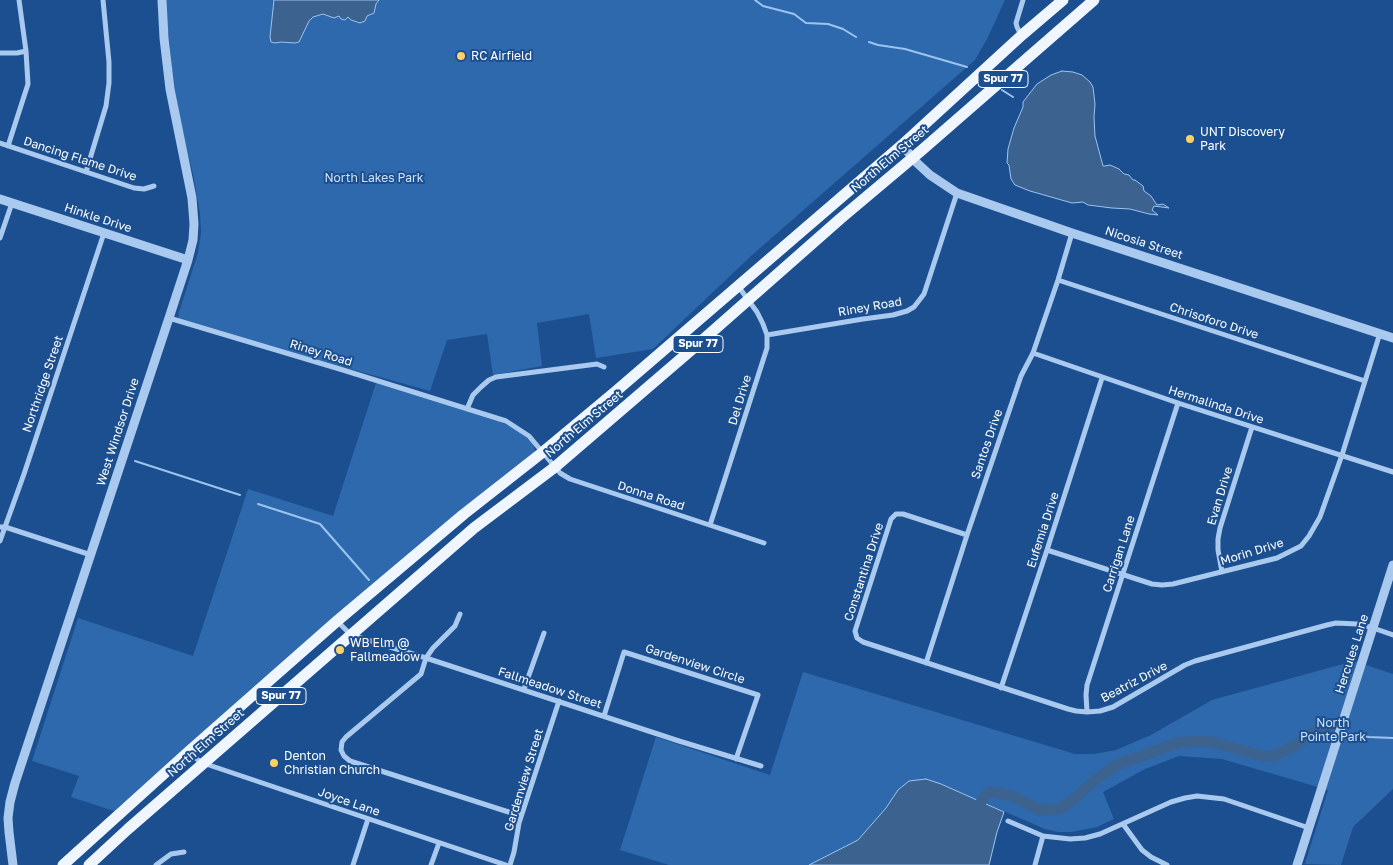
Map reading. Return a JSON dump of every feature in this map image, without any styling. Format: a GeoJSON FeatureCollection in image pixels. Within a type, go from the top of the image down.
{"type":"FeatureCollection","features":[{"type":"Feature","properties":{"kind":"main road","name":"North Elm Street"},"geometry":{"type":"LineString","coordinates":[[63,865],[337,621],[464,514],[544,452],[622,386],[902,145],[1063,0]]}},
{"type":"Feature","properties":{"kind":"main road","name":"North Elm Street"},"geometry":{"type":"LineString","coordinates":[[89,865],[203,763],[474,528],[555,467],[1094,0]]}},
{"type":"Feature","properties":{"kind":"street"},"geometry":{"type":"LineString","coordinates":[[8,146],[28,84],[19,0]]}},
{"type":"Feature","properties":{"kind":"street"},"geometry":{"type":"LineString","coordinates":[[86,172],[106,106],[108,93],[109,75],[103,0]]}},
{"type":"Feature","properties":{"kind":"street","name":"West Windsor Drive"},"geometry":{"type":"LineString","coordinates":[[13,865],[8,825],[10,802],[18,774],[193,240],[194,218],[190,184],[170,89],[162,0]]}},
{"type":"Feature","properties":{"kind":"street"},"geometry":{"type":"LineString","coordinates":[[1022,36],[1016,23],[1023,0]]}},
{"type":"Feature","properties":{"kind":"street"},"geometry":{"type":"LineString","coordinates":[[0,52],[26,52]]}},
{"type":"Feature","properties":{"kind":"street","name":"Dancing Flame Drive"},"geometry":{"type":"LineString","coordinates":[[0,143],[134,188],[144,189],[154,186]]}},
{"type":"Feature","properties":{"kind":"street","name":"Nicosia Street"},"geometry":{"type":"LineString","coordinates":[[902,145],[912,158],[930,175],[957,193],[1072,233],[1393,338]]}},
{"type":"Feature","properties":{"kind":"street","name":"Riney Road"},"geometry":{"type":"LineString","coordinates":[[767,335],[894,315],[914,307],[924,294],[957,193]]}},
{"type":"Feature","properties":{"kind":"street","name":"Hinkle Drive"},"geometry":{"type":"LineString","coordinates":[[0,199],[188,260]]}},
{"type":"Feature","properties":{"kind":"street"},"geometry":{"type":"LineString","coordinates":[[0,238],[12,203]]}},
{"type":"Feature","properties":{"kind":"street","name":"Northridge Street"},"geometry":{"type":"LineString","coordinates":[[0,541],[3,527],[104,233]]}},
{"type":"Feature","properties":{"kind":"street","name":"Santos Drive"},"geometry":{"type":"LineString","coordinates":[[926,663],[1020,376],[1033,353],[1072,233]]}},
{"type":"Feature","properties":{"kind":"street","name":"Chrisoforo Drive"},"geometry":{"type":"LineString","coordinates":[[1058,280],[1364,380]]}},
{"type":"Feature","properties":{"kind":"street"},"geometry":{"type":"LineString","coordinates":[[738,286],[758,312],[767,335]]}},
{"type":"Feature","properties":{"kind":"street","name":"Riney Road"},"geometry":{"type":"LineString","coordinates":[[169,318],[503,420],[513,424],[529,436],[544,452]]}},
{"type":"Feature","properties":{"kind":"street","name":"Morin Drive"},"geometry":{"type":"LineString","coordinates":[[1047,550],[1152,584],[1162,585],[1173,584],[1277,558],[1301,546],[1316,527],[1342,455],[1380,334]]}},
{"type":"Feature","properties":{"kind":"street","name":"Del Drive"},"geometry":{"type":"LineString","coordinates":[[710,525],[767,348],[767,335]]}},
{"type":"Feature","properties":{"kind":"street","name":"Hermalinda Drive"},"geometry":{"type":"LineString","coordinates":[[1033,353],[1102,378],[1393,472]]}},
{"type":"Feature","properties":{"kind":"street"},"geometry":{"type":"LineString","coordinates":[[468,409],[473,395],[480,387],[496,377],[597,364],[604,367]]}},
{"type":"Feature","properties":{"kind":"street","name":"Eufemia Drive"},"geometry":{"type":"LineString","coordinates":[[1001,688],[1102,378]]}},
{"type":"Feature","properties":{"kind":"street","name":"Carrigan Lane"},"geometry":{"type":"LineString","coordinates":[[1087,712],[1087,685],[1178,403]]}},
{"type":"Feature","properties":{"kind":"street","name":"Evan Drive"},"geometry":{"type":"LineString","coordinates":[[1222,572],[1218,550],[1220,528],[1252,427]]}},
{"type":"Feature","properties":{"kind":"street","name":"Donna Road"},"geometry":{"type":"LineString","coordinates":[[544,452],[563,476],[577,482],[764,543]]}},
{"type":"Feature","properties":{"kind":"street","name":"Constantina Drive"},"geometry":{"type":"LineString","coordinates":[[857,638],[855,631],[891,519],[896,514],[903,514],[967,534]]}},
{"type":"Feature","properties":{"kind":"street"},"geometry":{"type":"LineString","coordinates":[[3,527],[91,555]]}},
{"type":"Feature","properties":{"kind":"street","name":"Hercules Lane"},"geometry":{"type":"LineString","coordinates":[[1297,865],[1393,565]]}},
{"type":"Feature","properties":{"kind":"street"},"geometry":{"type":"LineString","coordinates":[[460,614],[455,626],[433,648],[426,658],[421,674],[346,737],[342,742],[341,750],[344,756],[350,760],[521,816]]}},
{"type":"Feature","properties":{"kind":"street","name":"Fallmeadow Street"},"geometry":{"type":"LineString","coordinates":[[337,621],[351,635],[761,766]]}},
{"type":"Feature","properties":{"kind":"street","name":"Beatriz Drive"},"geometry":{"type":"LineString","coordinates":[[857,638],[863,642],[1001,688],[1076,712],[1087,712],[1113,707],[1195,661],[1336,623],[1357,624],[1393,635]]}},
{"type":"Feature","properties":{"kind":"street"},"geometry":{"type":"LineString","coordinates":[[524,689],[544,633]]}},
{"type":"Feature","properties":{"kind":"street","name":"Gardenview Circle"},"geometry":{"type":"LineString","coordinates":[[604,716],[624,652],[758,695],[736,759]]}},
{"type":"Feature","properties":{"kind":"street","name":"Gardenview Street"},"geometry":{"type":"LineString","coordinates":[[508,865],[514,852],[521,816],[559,701]]}},
{"type":"Feature","properties":{"kind":"street","name":"Joyce Lane"},"geometry":{"type":"LineString","coordinates":[[187,753],[203,763],[508,865]]}},
{"type":"Feature","properties":{"kind":"street"},"geometry":{"type":"LineString","coordinates":[[1008,821],[1043,836],[1070,839],[1085,838],[1124,824],[1171,802],[1197,796],[1224,799],[1309,828]]}},
{"type":"Feature","properties":{"kind":"street"},"geometry":{"type":"LineString","coordinates":[[353,865],[368,819]]}},
{"type":"Feature","properties":{"kind":"street"},"geometry":{"type":"LineString","coordinates":[[1124,824],[1142,850],[1167,865]]}},
{"type":"Feature","properties":{"kind":"street"},"geometry":{"type":"LineString","coordinates":[[1035,865],[1043,836]]}},
{"type":"Feature","properties":{"kind":"street"},"geometry":{"type":"LineString","coordinates":[[431,865],[439,843]]}},
{"type":"Feature","properties":{"kind":"street"},"geometry":{"type":"LineString","coordinates":[[156,865],[171,854],[184,852]]}},
{"type":"Feature","properties":{"kind":"green space","name":"North Lakes Park"},"geometry":{"type":"Polygon","coordinates":[[[166,0],[1005,0],[975,60],[751,256],[653,349],[596,358],[589,314],[537,323],[542,366],[493,375],[487,334],[447,340],[430,391],[178,321],[179,312],[198,253],[201,233],[200,213],[193,174],[181,128],[173,79],[166,0]]]}},
{"type":"Feature","properties":{"kind":"green space"},"geometry":{"type":"Polygon","coordinates":[[[376,383],[514,428],[531,441],[535,452],[323,629],[114,811],[71,797],[79,776],[32,761],[78,618],[193,656],[248,489],[333,516],[376,383]]]}},
{"type":"Feature","properties":{"kind":"green space","name":"North Pointe Park"},"geometry":{"type":"Polygon","coordinates":[[[1354,661],[1393,674],[1393,789],[1353,827],[1341,865],[1305,864],[1328,790],[1222,759],[1179,756],[1145,769],[1103,792],[1114,819],[1097,827],[1072,832],[1058,832],[1045,829],[926,779],[898,790],[886,808],[858,840],[809,865],[669,865],[620,850],[656,737],[770,775],[803,672],[1075,754],[1094,754],[1116,750],[1151,735],[1212,700],[1354,661]]]}},
{"type":"Feature","properties":{"kind":"shaded area"},"geometry":{"type":"Polygon","coordinates":[[[274,0],[379,0],[374,13],[367,16],[365,21],[360,23],[348,17],[345,20],[339,16],[334,18],[323,14],[313,17],[309,21],[299,42],[275,43],[271,42],[270,37],[274,0]]]}},
{"type":"Feature","properties":{"kind":"shaded area"},"geometry":{"type":"Polygon","coordinates":[[[1062,71],[1082,75],[1093,87],[1095,136],[1103,166],[1110,165],[1129,175],[1143,186],[1144,191],[1151,196],[1157,205],[1163,204],[1169,208],[1154,206],[1152,210],[1158,215],[1130,209],[1088,205],[1083,202],[1072,203],[1015,185],[1011,179],[1007,163],[1008,149],[1023,107],[1023,102],[1037,84],[1051,75],[1062,71]]]}},
{"type":"Feature","properties":{"kind":"shaded area"},"geometry":{"type":"Polygon","coordinates":[[[926,779],[1004,812],[989,865],[809,865],[858,840],[886,808],[898,790],[909,781],[926,779]]]}},
{"type":"Feature","properties":{"kind":"waterway"},"geometry":{"type":"LineString","coordinates":[[755,0],[763,6],[794,14],[806,23],[828,24],[843,29],[856,37]]}},
{"type":"Feature","properties":{"kind":"waterway"},"geometry":{"type":"LineString","coordinates":[[869,42],[905,49],[967,67]]}},
{"type":"Feature","properties":{"kind":"waterway"},"geometry":{"type":"LineString","coordinates":[[1002,90],[1013,97]]}},
{"type":"Feature","properties":{"kind":"waterway"},"geometry":{"type":"LineString","coordinates":[[135,461],[240,495]]}},
{"type":"Feature","properties":{"kind":"waterway"},"geometry":{"type":"LineString","coordinates":[[258,504],[320,524],[369,580]]}},
{"type":"Feature","properties":{"kind":"waterway"},"geometry":{"type":"LineString","coordinates":[[974,814],[984,797],[990,792],[1012,796],[1040,810],[1058,809],[1068,804],[1094,781],[1121,763],[1178,743],[1212,742],[1263,756],[1274,756],[1294,746],[1319,729],[1332,728]]}},
{"type":"Feature","properties":{"kind":"waterway"},"geometry":{"type":"LineString","coordinates":[[1349,733],[1369,737],[1393,738]]}},
{"type":"Feature","properties":{"kind":"place","name":"RC Airfield"},"geometry":{"type":"Point","coordinates":[461,56]}},
{"type":"Feature","properties":{"kind":"place","name":"UNT Discovery Park"},"geometry":{"type":"Point","coordinates":[1190,139]}},
{"type":"Feature","properties":{"kind":"place","name":"WB Elm @ Fallmeadow"},"geometry":{"type":"Point","coordinates":[340,650]}},
{"type":"Feature","properties":{"kind":"place","name":"Denton Christian Church"},"geometry":{"type":"Point","coordinates":[274,763]}}]}
